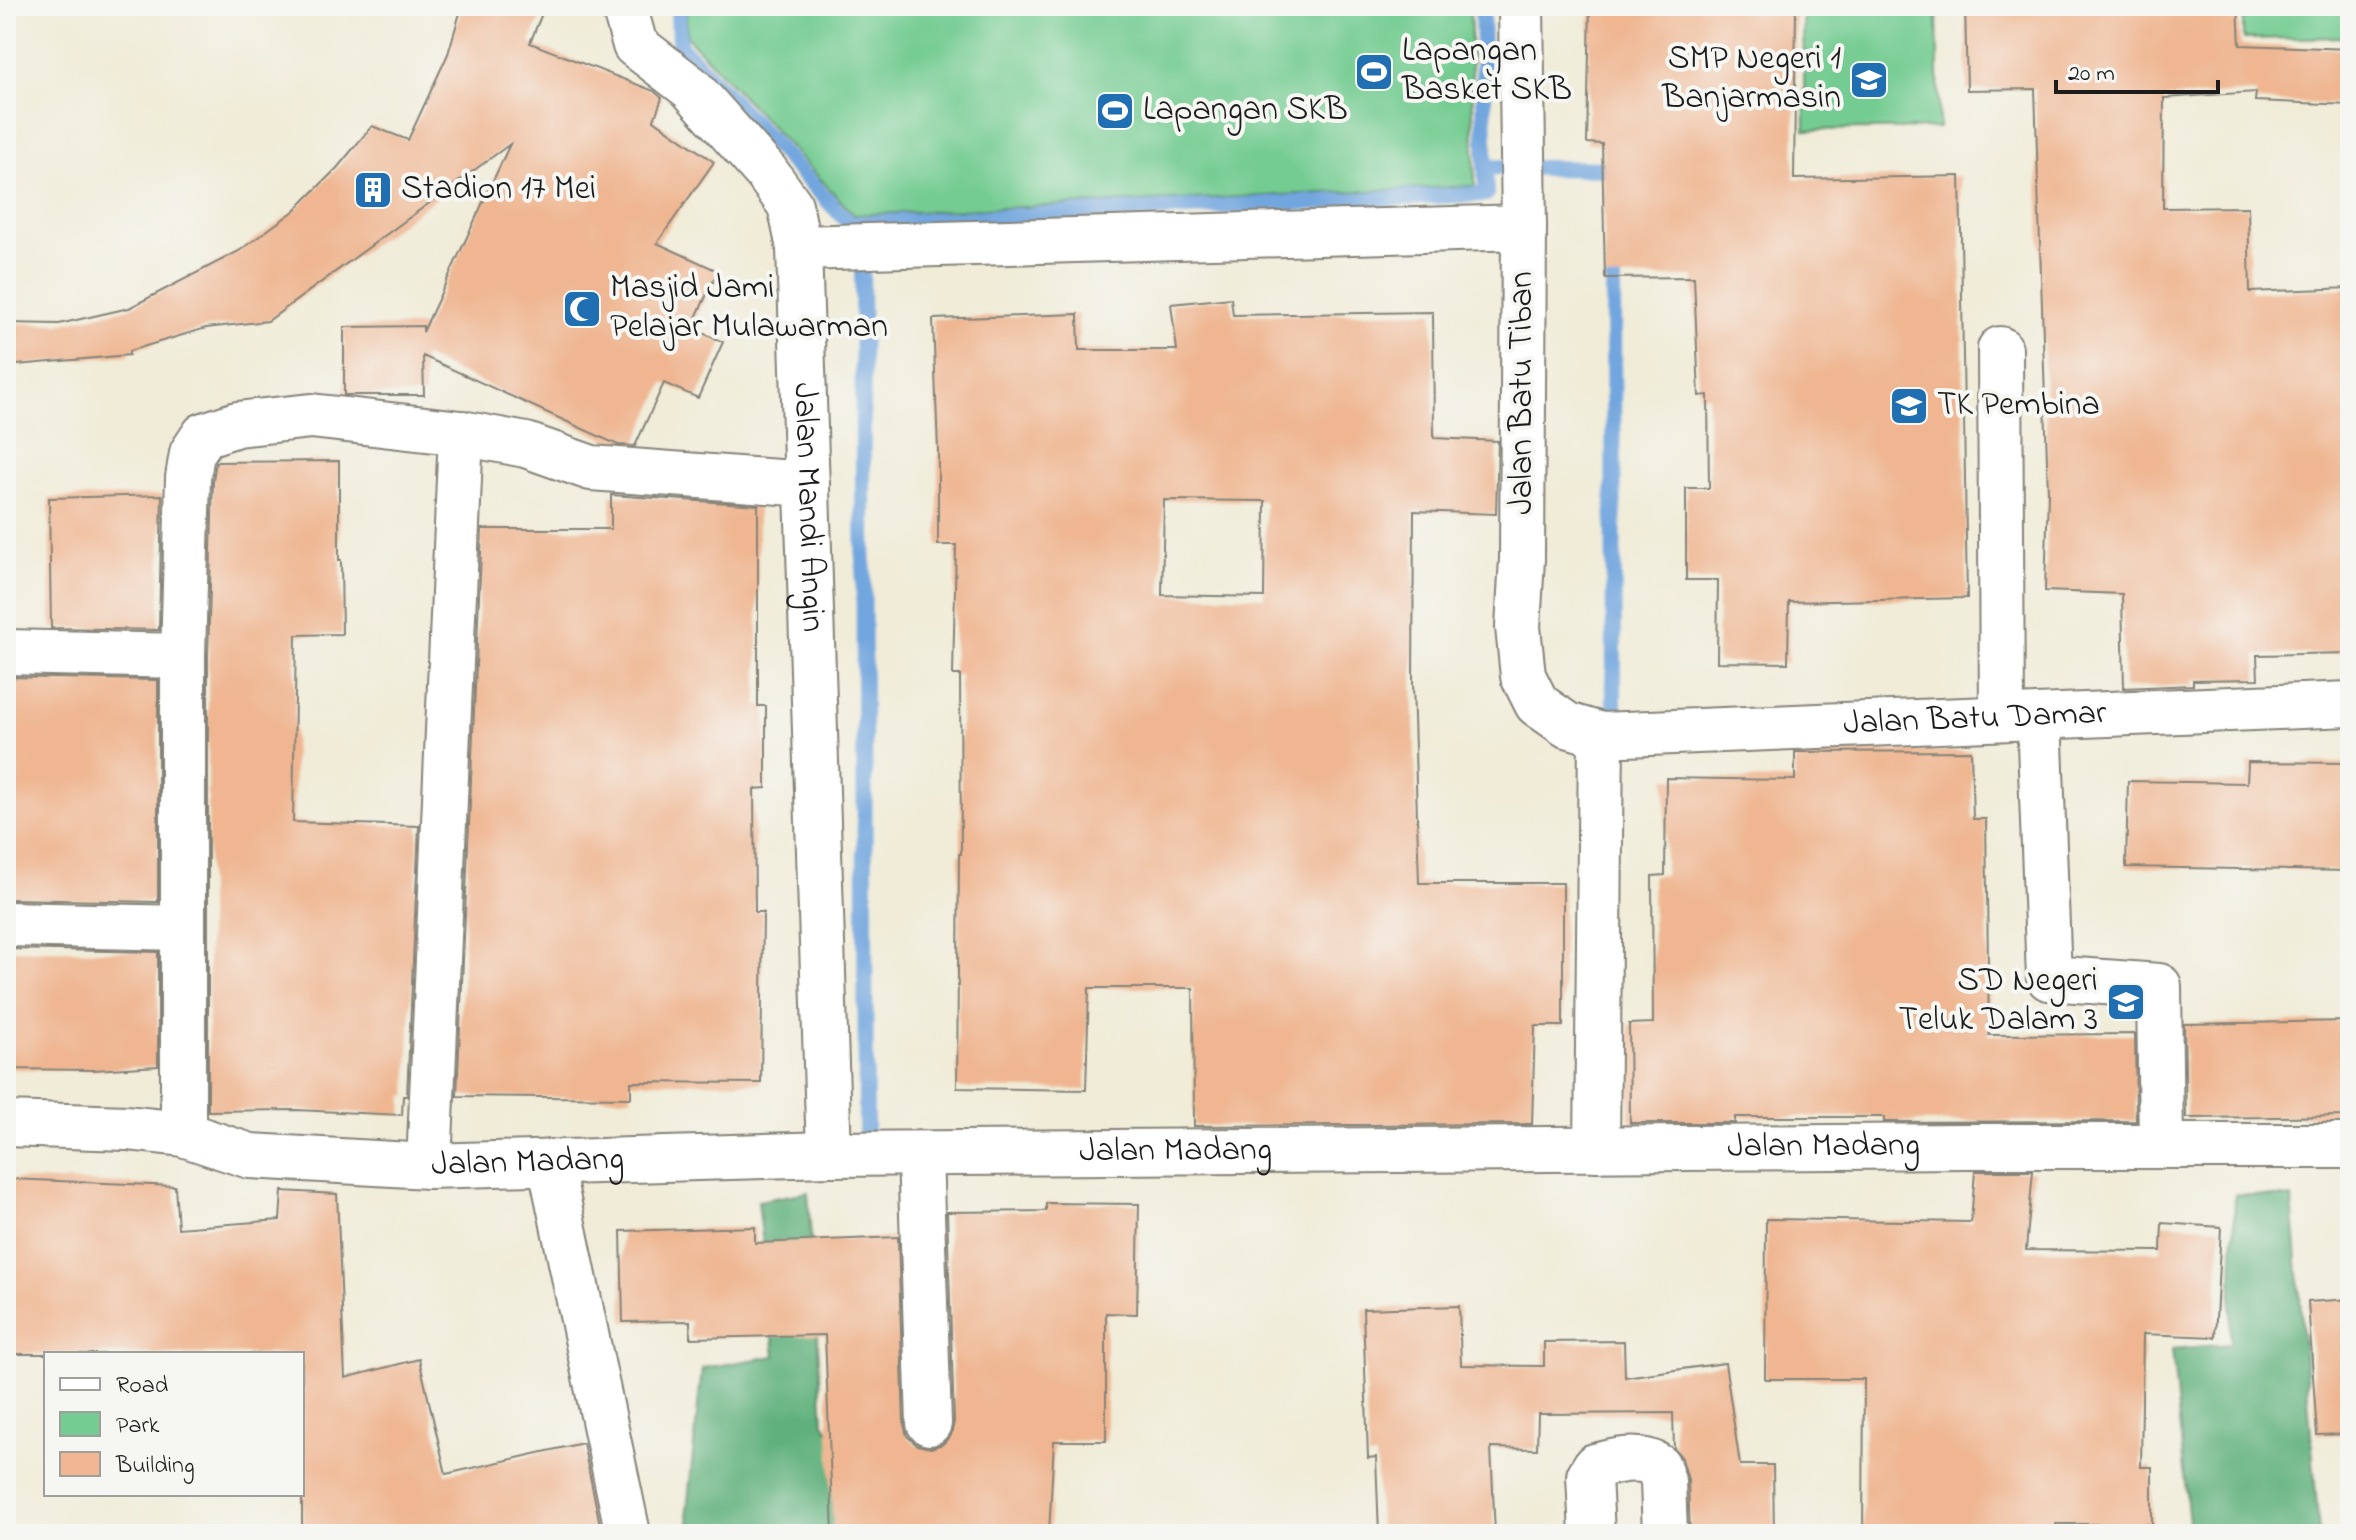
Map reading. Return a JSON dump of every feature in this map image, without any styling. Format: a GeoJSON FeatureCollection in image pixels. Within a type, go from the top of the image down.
{"type":"FeatureCollection","features":[{"type":"Feature","properties":{"kind":"street","name":"Jalan Mandi Angin"},"geometry":{"type":"LineString","coordinates":[[624,6],[635,45],[691,88],[766,172],[790,205],[799,248],[829,1154]]}},
{"type":"Feature","properties":{"kind":"street","name":"Jalan Batu Tiban"},"geometry":{"type":"LineString","coordinates":[[1521,6],[1524,227],[1522,559],[1518,627],[1523,676],[1537,704],[1567,725],[1601,735]]}},
{"type":"Feature","properties":{"kind":"street"},"geometry":{"type":"LineString","coordinates":[[799,248],[1524,227]]}},
{"type":"Feature","properties":{"kind":"street"},"geometry":{"type":"LineString","coordinates":[[2000,349],[2021,718],[2049,978],[2159,986],[2161,1146]]}},
{"type":"Feature","properties":{"kind":"street"},"geometry":{"type":"LineString","coordinates":[[183,1134],[183,656],[188,478],[192,453],[204,435],[237,424],[311,416],[461,433],[526,445],[591,468],[807,484]]}},
{"type":"Feature","properties":{"kind":"street"},"geometry":{"type":"LineString","coordinates":[[429,1166],[461,433]]}},
{"type":"Feature","properties":{"kind":"street"},"geometry":{"type":"LineString","coordinates":[[6,652],[183,656]]}},
{"type":"Feature","properties":{"kind":"street","name":"Jalan Batu Damar"},"geometry":{"type":"LineString","coordinates":[[1601,735],[2350,704]]}},
{"type":"Feature","properties":{"kind":"street"},"geometry":{"type":"LineString","coordinates":[[1597,1149],[1601,735]]}},
{"type":"Feature","properties":{"kind":"street"},"geometry":{"type":"LineString","coordinates":[[6,924],[183,928]]}},
{"type":"Feature","properties":{"kind":"street","name":"Jalan Madang"},"geometry":{"type":"LineString","coordinates":[[6,1124],[127,1128],[183,1134],[250,1156],[429,1166],[829,1154],[2350,1146]]}},
{"type":"Feature","properties":{"kind":"street"},"geometry":{"type":"LineString","coordinates":[[920,1154],[929,1423]]}},
{"type":"Feature","properties":{"kind":"street"},"geometry":{"type":"LineString","coordinates":[[550,1162],[628,1534]]}},
{"type":"Feature","properties":{"kind":"street"},"geometry":{"type":"LineString","coordinates":[[1592,1534],[1589,1476],[1595,1466],[1644,1459],[1658,1466],[1663,1481],[1665,1534]]}},
{"type":"Feature","properties":{"kind":"green space","name":"Lapangan SKB"},"geometry":{"type":"Polygon","coordinates":[[[686,6],[1470,6],[1475,186],[854,215],[687,37],[686,6]]]}},
{"type":"Feature","properties":{"kind":"green space"},"geometry":{"type":"Polygon","coordinates":[[[1803,6],[1937,6],[1939,128],[1805,130],[1803,6]]]}},
{"type":"Feature","properties":{"kind":"green space"},"geometry":{"type":"Polygon","coordinates":[[[2243,6],[2350,6],[2350,37],[2243,39],[2243,6]]]}},
{"type":"Feature","properties":{"kind":"green space"},"geometry":{"type":"Polygon","coordinates":[[[808,1192],[823,1421],[841,1450],[850,1534],[692,1534],[687,1510],[702,1368],[775,1356],[758,1201],[808,1192]]]}},
{"type":"Feature","properties":{"kind":"green space"},"geometry":{"type":"Polygon","coordinates":[[[2235,1194],[2292,1198],[2319,1534],[2190,1534],[2172,1349],[2230,1344],[2235,1194]]]}},
{"type":"Feature","properties":{"kind":"building"},"geometry":{"type":"Polygon","coordinates":[[[462,6],[545,6],[530,43],[654,91],[662,98],[654,120],[714,162],[657,243],[718,271],[691,328],[723,342],[698,398],[664,383],[635,446],[618,445],[423,356],[424,395],[344,395],[344,327],[423,326],[423,332],[510,144],[268,321],[206,328],[129,351],[129,355],[6,366],[6,323],[59,324],[129,308],[239,251],[294,211],[337,168],[372,126],[408,140],[448,54],[462,6]]]}},
{"type":"Feature","properties":{"kind":"building"},"geometry":{"type":"Polygon","coordinates":[[[1590,6],[1796,6],[1794,179],[1960,176],[1967,598],[1789,602],[1788,663],[1717,662],[1718,580],[1686,580],[1686,488],[1709,488],[1708,395],[1699,396],[1694,277],[1605,278],[1602,144],[1587,143],[1590,6]]]}},
{"type":"Feature","properties":{"kind":"building"},"geometry":{"type":"Polygon","coordinates":[[[1965,6],[2238,6],[2240,45],[2350,49],[2350,105],[2255,101],[2256,92],[2164,98],[2163,208],[2248,207],[2250,292],[2350,288],[2350,653],[2257,655],[2258,679],[2193,680],[2193,685],[2124,688],[2122,594],[2045,591],[2048,493],[2035,89],[1967,90],[1965,6]]]}},
{"type":"Feature","properties":{"kind":"building"},"geometry":{"type":"Polygon","coordinates":[[[1231,298],[1233,315],[1433,312],[1434,438],[1498,441],[1496,514],[1414,511],[1413,683],[1419,883],[1563,883],[1563,1026],[1535,1026],[1532,1124],[1194,1126],[1193,988],[1089,988],[1086,1090],[957,1088],[961,854],[960,675],[953,675],[956,545],[938,545],[933,319],[1078,314],[1079,350],[1177,350],[1171,304],[1231,298]],[[1164,500],[1162,595],[1264,597],[1265,501],[1164,500]]]}},
{"type":"Feature","properties":{"kind":"building"},"geometry":{"type":"Polygon","coordinates":[[[339,461],[342,634],[296,635],[293,822],[419,826],[407,1096],[403,1096],[402,1115],[296,1110],[208,1111],[208,656],[216,462],[339,461]]]}},
{"type":"Feature","properties":{"kind":"building"},"geometry":{"type":"Polygon","coordinates":[[[162,495],[159,630],[51,628],[49,498],[162,495]]]}},
{"type":"Feature","properties":{"kind":"building"},"geometry":{"type":"Polygon","coordinates":[[[611,495],[758,505],[758,706],[766,706],[766,788],[754,789],[755,912],[763,912],[761,1083],[631,1082],[631,1098],[457,1096],[482,529],[611,529],[611,495]]]}},
{"type":"Feature","properties":{"kind":"building"},"geometry":{"type":"Polygon","coordinates":[[[6,677],[158,680],[158,902],[6,899],[6,677]]]}},
{"type":"Feature","properties":{"kind":"building"},"geometry":{"type":"Polygon","coordinates":[[[1971,751],[1973,819],[1986,819],[1989,1035],[2135,1034],[2136,1121],[1884,1122],[1884,1117],[1735,1117],[1735,1123],[1630,1123],[1629,1024],[1653,1023],[1652,876],[1665,875],[1666,778],[1795,780],[1795,752],[1971,751]]]}},
{"type":"Feature","properties":{"kind":"building"},"geometry":{"type":"Polygon","coordinates":[[[2248,762],[2350,763],[2350,871],[2126,867],[2128,781],[2247,783],[2248,762]]]}},
{"type":"Feature","properties":{"kind":"building"},"geometry":{"type":"Polygon","coordinates":[[[6,949],[158,952],[158,1066],[93,1070],[6,1069],[6,949]]]}},
{"type":"Feature","properties":{"kind":"building"},"geometry":{"type":"Polygon","coordinates":[[[2350,1021],[2350,1116],[2186,1118],[2184,1024],[2350,1021]]]}},
{"type":"Feature","properties":{"kind":"building"},"geometry":{"type":"Polygon","coordinates":[[[1975,1171],[2033,1171],[2026,1250],[2161,1251],[2162,1223],[2221,1227],[2215,1337],[2143,1334],[2141,1467],[2152,1467],[2152,1524],[2056,1524],[2056,1534],[1863,1534],[1864,1379],[1765,1379],[1766,1219],[1971,1222],[1975,1171]]]}},
{"type":"Feature","properties":{"kind":"building"},"geometry":{"type":"Polygon","coordinates":[[[11,1179],[175,1186],[178,1228],[280,1220],[282,1191],[337,1194],[345,1378],[419,1359],[446,1474],[583,1443],[602,1534],[302,1534],[304,1352],[12,1354],[10,1288],[6,1288],[6,1230],[11,1230],[11,1179]]]}},
{"type":"Feature","properties":{"kind":"building"},"geometry":{"type":"Polygon","coordinates":[[[1046,1203],[1139,1204],[1137,1314],[1106,1313],[1106,1441],[1054,1441],[1049,1534],[833,1534],[825,1335],[690,1338],[690,1321],[623,1322],[621,1231],[755,1227],[755,1243],[898,1237],[904,1424],[907,1436],[917,1445],[931,1448],[943,1444],[951,1435],[954,1422],[947,1212],[1046,1211],[1046,1203]]]}},
{"type":"Feature","properties":{"kind":"building"},"geometry":{"type":"Polygon","coordinates":[[[2350,1299],[2350,1434],[2317,1435],[2308,1302],[2350,1299]]]}},
{"type":"Feature","properties":{"kind":"building"},"geometry":{"type":"Polygon","coordinates":[[[1459,1306],[1461,1365],[1544,1366],[1544,1342],[1624,1341],[1625,1377],[1725,1363],[1740,1465],[1773,1465],[1774,1534],[1690,1534],[1688,1480],[1682,1458],[1674,1448],[1673,1413],[1538,1414],[1537,1449],[1491,1448],[1495,1534],[1379,1534],[1376,1457],[1368,1458],[1363,1309],[1459,1306]]]}},
{"type":"Feature","properties":{"kind":"waterway"},"geometry":{"type":"LineString","coordinates":[[678,6],[679,45],[850,224],[1486,194],[1482,6]]}},
{"type":"Feature","properties":{"kind":"waterway"},"geometry":{"type":"LineString","coordinates":[[1485,167],[1611,169],[1611,179]]}},
{"type":"Feature","properties":{"kind":"waterway"},"geometry":{"type":"LineString","coordinates":[[862,249],[866,1131]]}},
{"type":"Feature","properties":{"kind":"waterway"},"geometry":{"type":"LineString","coordinates":[[1613,258],[1614,731]]}},
{"type":"Feature","properties":{"kind":"place","name":"Lapangan Basket SKB"},"geometry":{"type":"Point","coordinates":[1374,72]}},
{"type":"Feature","properties":{"kind":"place","name":"SMP Negeri 1 Banjarmasin"},"geometry":{"type":"Point","coordinates":[1869,80]}},
{"type":"Feature","properties":{"kind":"place","name":"Lapangan SKB"},"geometry":{"type":"Point","coordinates":[1115,111]}},
{"type":"Feature","properties":{"kind":"place","name":"Stadion 17 Mei"},"geometry":{"type":"Point","coordinates":[373,190]}},
{"type":"Feature","properties":{"kind":"place","name":"Masjid Jami Pelajar Mulawarman"},"geometry":{"type":"Point","coordinates":[582,309]}},
{"type":"Feature","properties":{"kind":"place","name":"TK Pembina"},"geometry":{"type":"Point","coordinates":[1909,406]}},
{"type":"Feature","properties":{"kind":"place","name":"SD Negeri Teluk Dalam 3"},"geometry":{"type":"Point","coordinates":[2126,1002]}}]}
